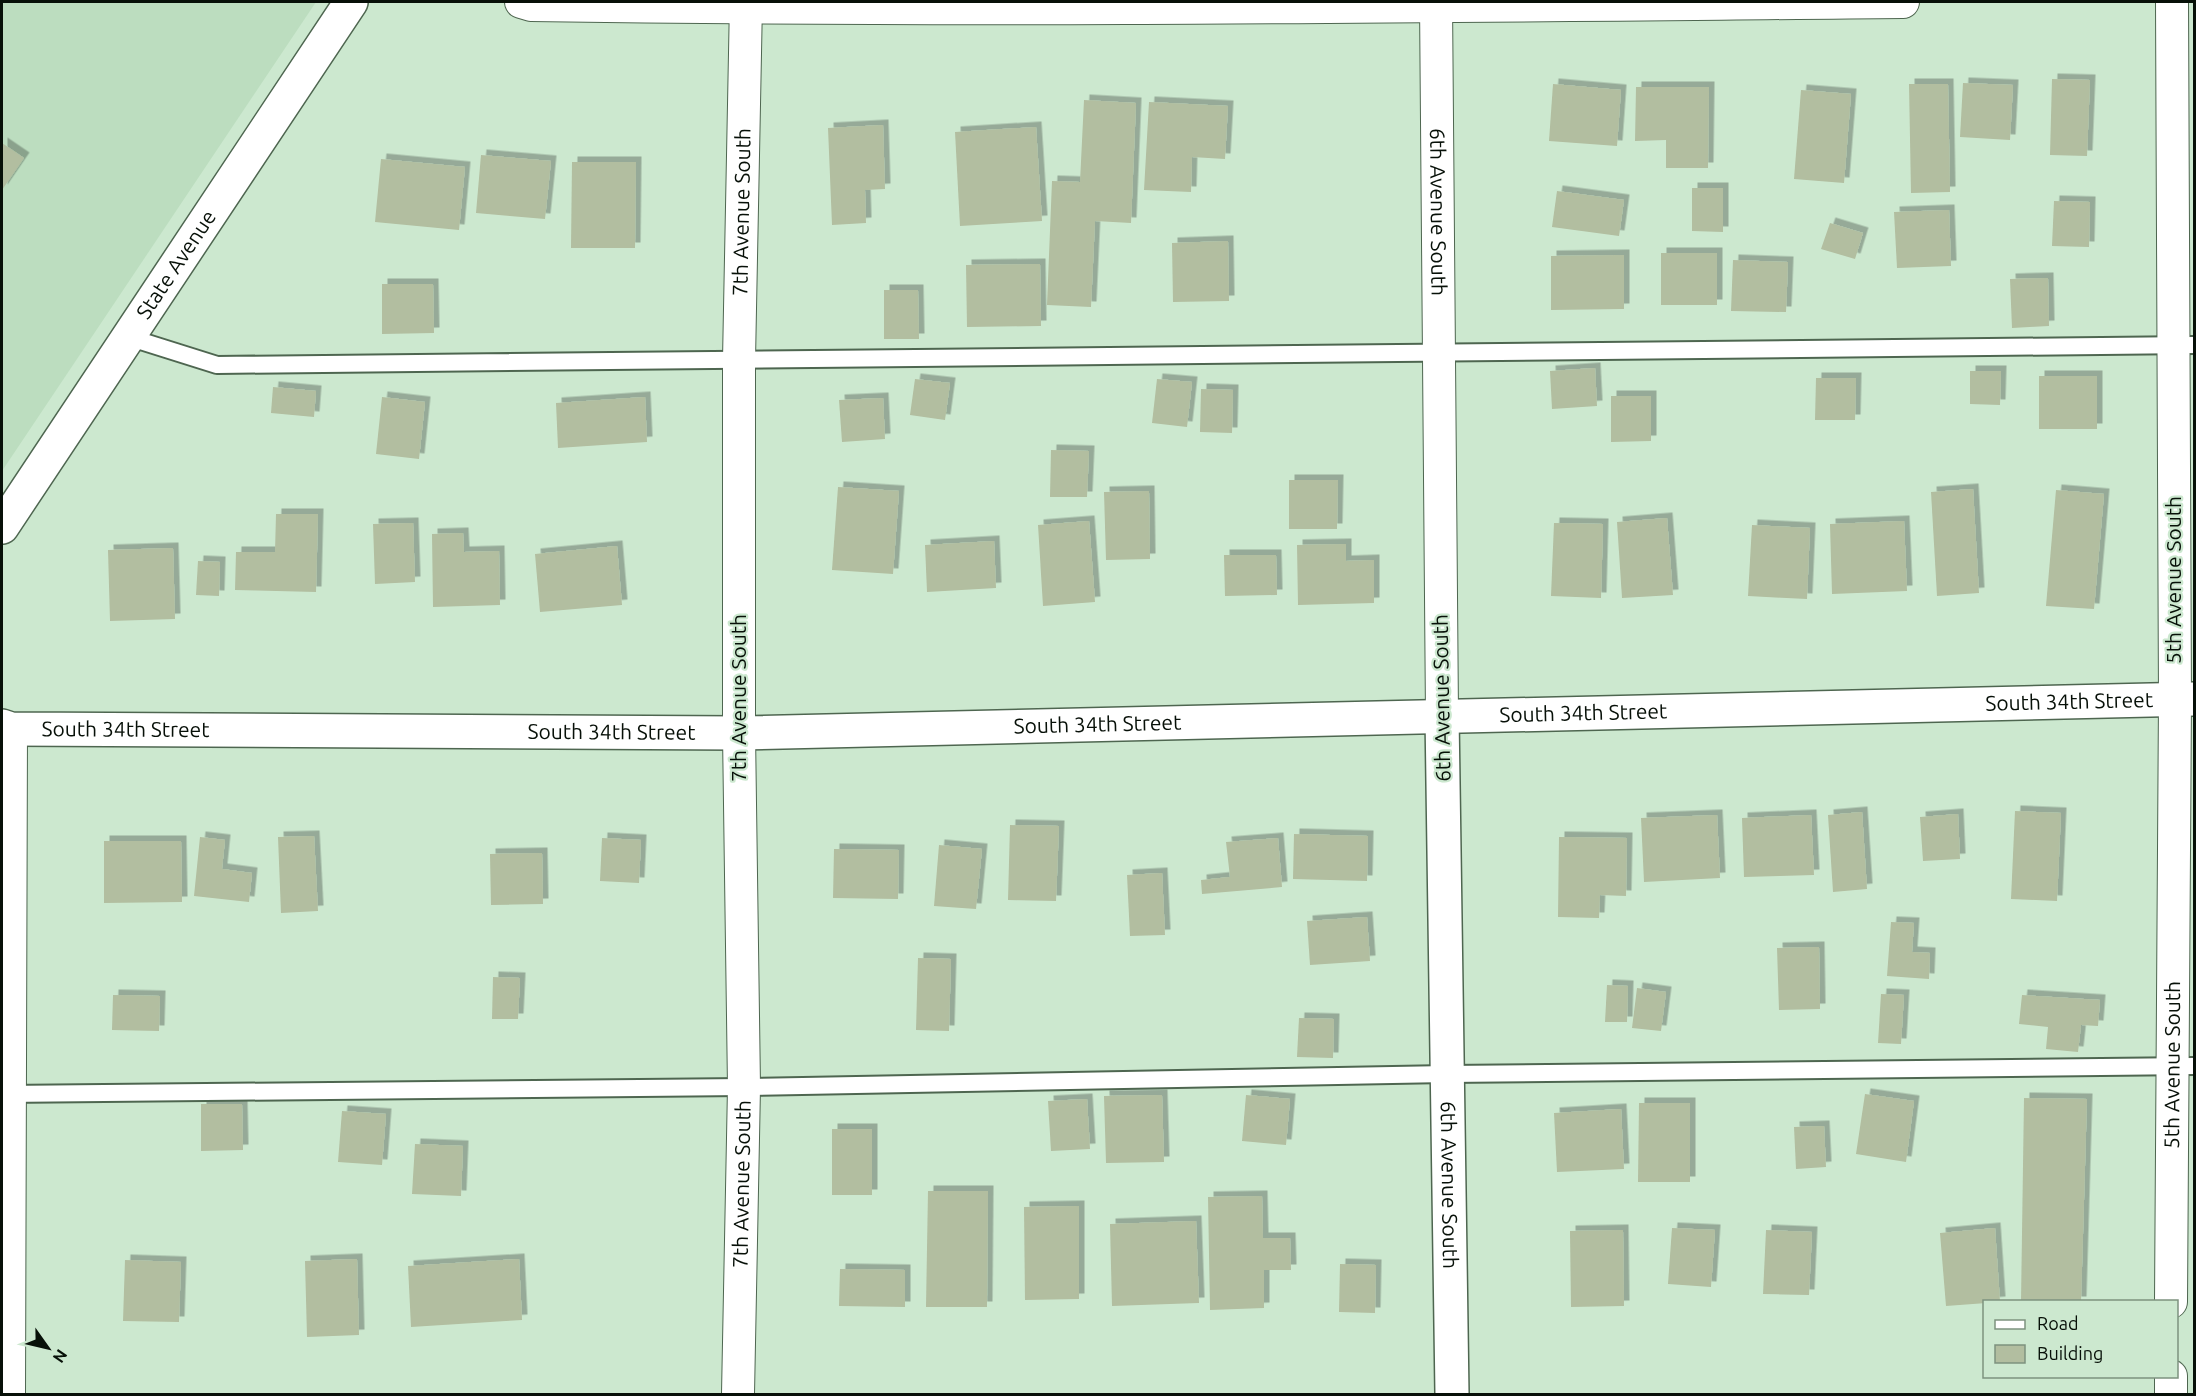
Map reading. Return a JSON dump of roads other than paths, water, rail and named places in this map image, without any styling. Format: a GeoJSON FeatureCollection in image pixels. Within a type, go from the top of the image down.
{"type":"FeatureCollection","features":[{"type":"Feature","properties":{"kind":"street","name":"State Avenue"},"geometry":{"type":"LineString","coordinates":[[2,527],[351,2]]}},
{"type":"Feature","properties":{"kind":"street"},"geometry":{"type":"LineString","coordinates":[[521,2],[531,4],[746,5],[1903,2]]}},
{"type":"Feature","properties":{"kind":"street","name":"5th Avenue South"},"geometry":{"type":"LineString","coordinates":[[2171,1300],[2183,1066],[2185,699],[2184,345],[2172,2]]}},
{"type":"Feature","properties":{"kind":"street","name":"6th Avenue South"},"geometry":{"type":"LineString","coordinates":[[1436,4],[1442,715],[1452,1395]]}},
{"type":"Feature","properties":{"kind":"street","name":"7th Avenue South"},"geometry":{"type":"LineString","coordinates":[[738,1395],[744,1087],[739,733],[739,360],[746,5]]}},
{"type":"Feature","properties":{"kind":"street","name":"South 34th Street"},"geometry":{"type":"LineString","coordinates":[[6,728],[739,733],[2185,699]]}},
{"type":"Feature","properties":{"kind":"street"},"geometry":{"type":"LineString","coordinates":[[6,728],[9,1395]]}},
{"type":"Feature","properties":{"kind":"street"},"geometry":{"type":"LineString","coordinates":[[2171,1378],[2171,1395]]}},
{"type":"Feature","properties":{"kind":"lane"},"geometry":{"type":"LineString","coordinates":[[128,337],[217,365],[2184,345]]}},
{"type":"Feature","properties":{"kind":"lane"},"geometry":{"type":"LineString","coordinates":[[6,1094],[744,1087],[1447,1074],[2183,1066]]}}]}
